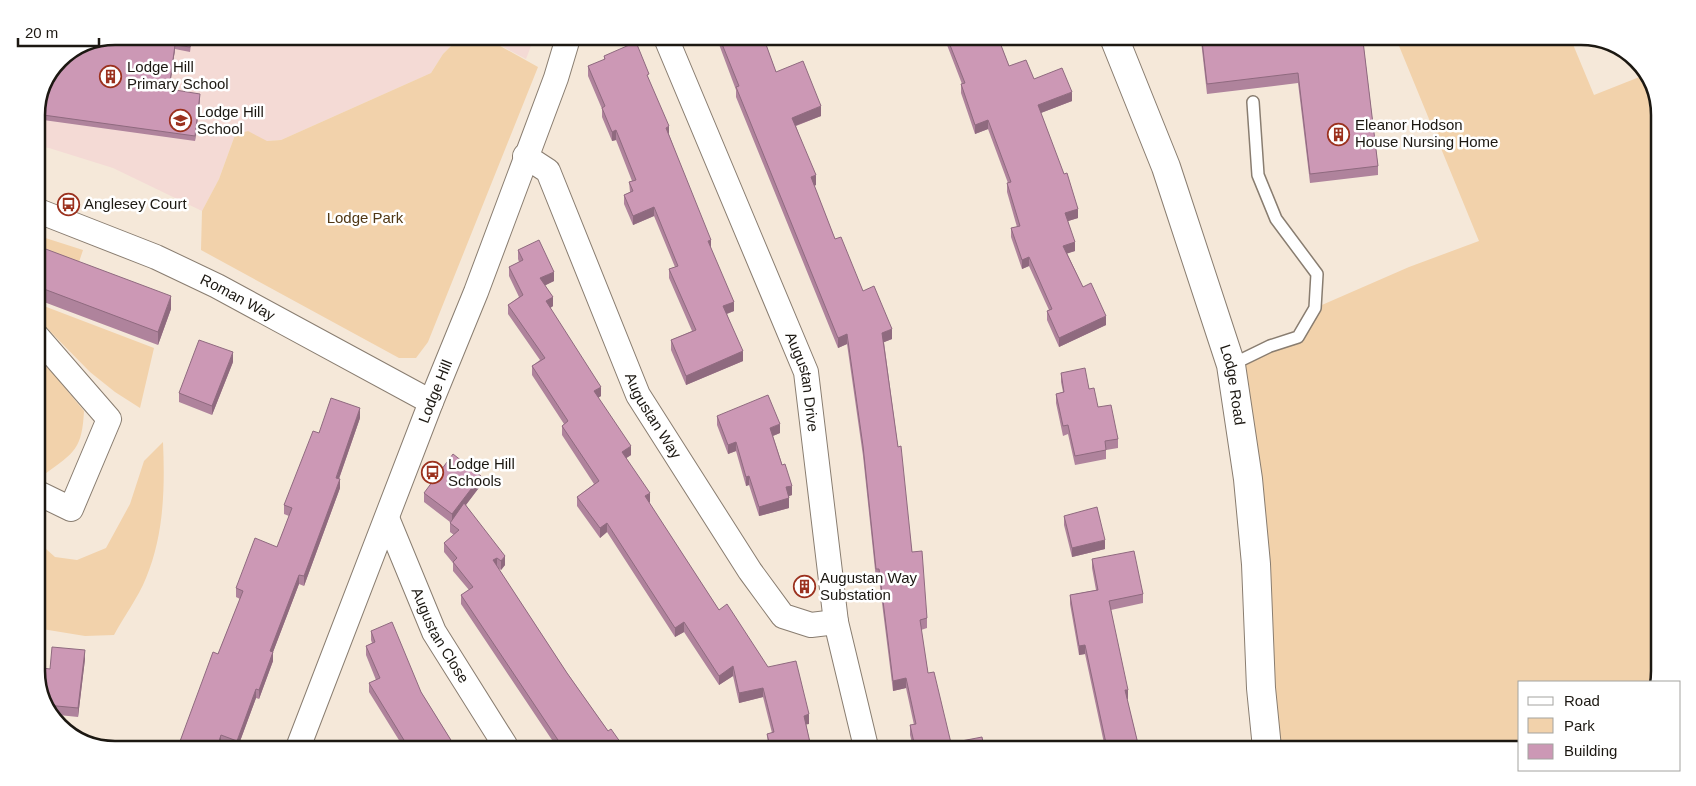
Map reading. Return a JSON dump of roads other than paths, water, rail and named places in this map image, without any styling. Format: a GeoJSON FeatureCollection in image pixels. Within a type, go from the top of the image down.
{"type":"FeatureCollection","features":[{"type":"Feature","properties":{"kind":"street","name":"Lodge Hill"},"geometry":{"type":"LineString","coordinates":[[300,741],[431,402],[476,292],[525,156],[556,78],[566,45]]}},
{"type":"Feature","properties":{"kind":"street","name":"Augustan Drive"},"geometry":{"type":"LineString","coordinates":[[669,45],[806,372],[836,622],[865,741]]}},
{"type":"Feature","properties":{"kind":"street","name":"Lodge Road"},"geometry":{"type":"LineString","coordinates":[[1117,45],[1166,167],[1231,365],[1248,479],[1255,554],[1260,688],[1266,741]]}},
{"type":"Feature","properties":{"kind":"street","name":"Augustan Way"},"geometry":{"type":"LineString","coordinates":[[525,156],[548,171],[638,395],[750,571],[783,616],[811,625],[836,622]]}},
{"type":"Feature","properties":{"kind":"street","name":"Roman Way"},"geometry":{"type":"LineString","coordinates":[[45,214],[156,257],[217,286],[431,402]]}},
{"type":"Feature","properties":{"kind":"street"},"geometry":{"type":"LineString","coordinates":[[45,346],[108,419],[71,509],[45,496]]}},
{"type":"Feature","properties":{"kind":"street","name":"Augustan Close"},"geometry":{"type":"LineString","coordinates":[[387,518],[434,632],[503,741]]}},
{"type":"Feature","properties":{"kind":"lane"},"geometry":{"type":"LineString","coordinates":[[1231,365],[1270,346],[1298,337],[1315,308],[1317,274],[1276,219],[1258,175],[1253,102]]}},
{"type":"Feature","properties":{"kind":"place","name":"Lodge Hill Primary School"},"geometry":{"type":"Point","coordinates":[111,76]}},
{"type":"Feature","properties":{"kind":"place","name":"Lodge Hill School"},"geometry":{"type":"Point","coordinates":[181,121]}},
{"type":"Feature","properties":{"kind":"place","name":"Eleanor Hodson House Nursing Home"},"geometry":{"type":"Point","coordinates":[1339,134]}},
{"type":"Feature","properties":{"kind":"place","name":"Anglesey Court"},"geometry":{"type":"Point","coordinates":[68,204]}},
{"type":"Feature","properties":{"kind":"place","name":"Lodge Hill Schools"},"geometry":{"type":"Point","coordinates":[432,473]}},
{"type":"Feature","properties":{"kind":"place","name":"Augustan Way Substation"},"geometry":{"type":"Point","coordinates":[804,587]}},
{"type":"Feature","properties":{"kind":"park label","name":"Lodge Park"},"geometry":{"type":"Point","coordinates":[365,218]}}]}
